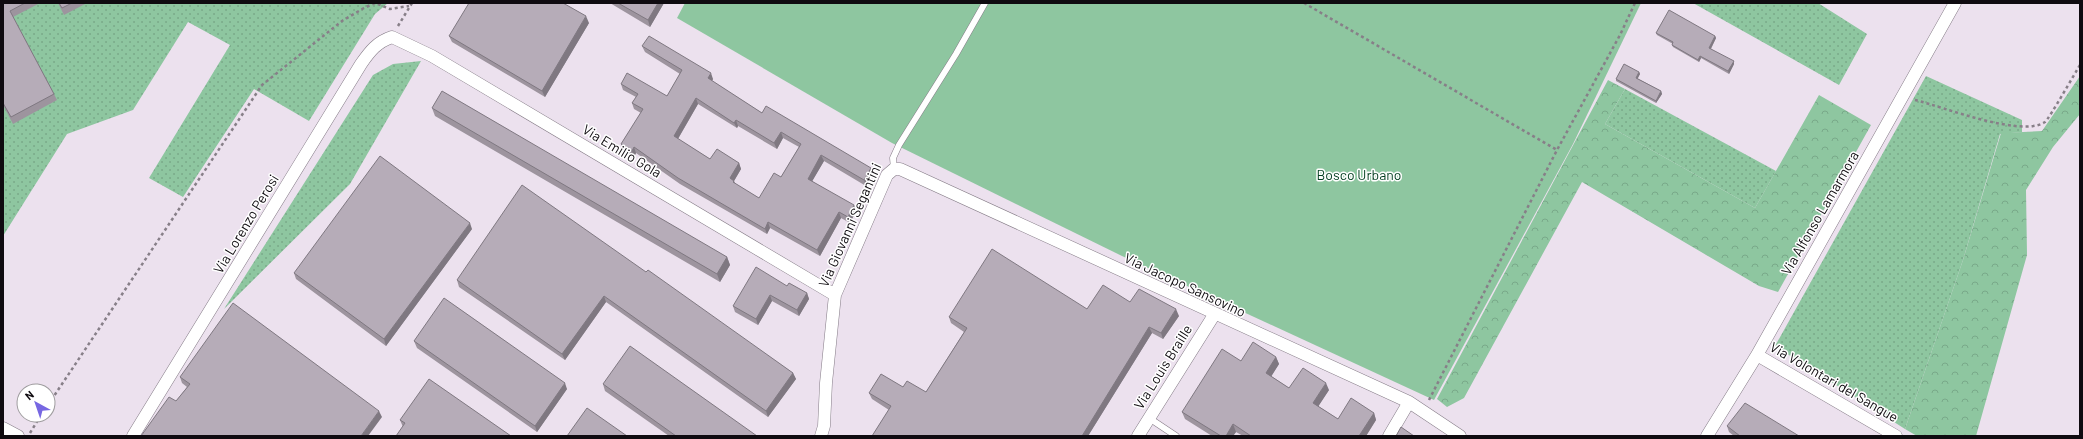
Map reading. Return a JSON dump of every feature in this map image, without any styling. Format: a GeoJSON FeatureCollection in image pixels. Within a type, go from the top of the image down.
{"type":"FeatureCollection","features":[{"type":"Feature","properties":{"kind":"street","name":"Via Alfonso Lamarmora"},"geometry":{"type":"LineString","coordinates":[[1707,436],[1757,355],[1955,3]]}},
{"type":"Feature","properties":{"kind":"street","name":"Via Emilio Gola"},"geometry":{"type":"LineString","coordinates":[[392,37],[432,56],[835,295]]}},
{"type":"Feature","properties":{"kind":"street","name":"Via Lorenzo Perosi"},"geometry":{"type":"LineString","coordinates":[[133,436],[361,64],[372,48],[382,40],[392,37]]}},
{"type":"Feature","properties":{"kind":"street","name":"Via Giovanni Segantini"},"geometry":{"type":"LineString","coordinates":[[821,436],[824,426],[826,383],[835,295],[886,174],[894,169]]}},
{"type":"Feature","properties":{"kind":"street","name":"Via Jacopo Sansovino"},"geometry":{"type":"LineString","coordinates":[[894,169],[900,169],[1214,315],[1409,402],[1460,436]]}},
{"type":"Feature","properties":{"kind":"street","name":"Via Louis Braille"},"geometry":{"type":"LineString","coordinates":[[1138,436],[1214,315]]}},
{"type":"Feature","properties":{"kind":"street","name":"Via Volontari del Sangue"},"geometry":{"type":"LineString","coordinates":[[1757,355],[1896,436]]}},
{"type":"Feature","properties":{"kind":"street"},"geometry":{"type":"LineString","coordinates":[[1389,436],[1409,402]]}},
{"type":"Feature","properties":{"kind":"street"},"geometry":{"type":"LineString","coordinates":[[3,428],[24,435]]}},
{"type":"Feature","properties":{"kind":"lane","name":"Via Giovanni Segantini"},"geometry":{"type":"LineString","coordinates":[[894,169],[893,158],[899,145],[956,54],[985,3]]}},
{"type":"Feature","properties":{"kind":"lane"},"geometry":{"type":"LineString","coordinates":[[1149,418],[1176,436]]}},
{"type":"Feature","properties":{"kind":"path"},"geometry":{"type":"LineString","coordinates":[[56,393],[262,85],[342,21],[364,8],[375,3],[390,9],[409,6]]}},
{"type":"Feature","properties":{"kind":"path"},"geometry":{"type":"LineString","coordinates":[[392,37],[412,3]]}},
{"type":"Feature","properties":{"kind":"path"},"geometry":{"type":"LineString","coordinates":[[1304,3],[1557,150]]}},
{"type":"Feature","properties":{"kind":"path"},"geometry":{"type":"LineString","coordinates":[[1423,411],[1557,150],[1620,35],[1635,3]]}},
{"type":"Feature","properties":{"kind":"path"},"geometry":{"type":"LineString","coordinates":[[1903,97],[2009,127],[2036,126],[2046,122],[2080,65]]}},
{"type":"Feature","properties":{"kind":"path"},"geometry":{"type":"LineString","coordinates":[[24,435],[35,423]]}},
{"type":"Feature","properties":{"kind":"green space"},"geometry":{"type":"Polygon","coordinates":[[[3,3],[388,3],[375,14],[309,121],[254,89],[183,197],[149,178],[230,45],[188,22],[133,110],[67,134],[3,236],[3,3]]]}},
{"type":"Feature","properties":{"kind":"green space","name":"Bosco Urbano"},"geometry":{"type":"Polygon","coordinates":[[[685,3],[1641,3],[1573,144],[1434,400],[1122,256],[892,143],[677,18],[685,3]]]}},
{"type":"Feature","properties":{"kind":"green space"},"geometry":{"type":"Polygon","coordinates":[[[1693,3],[1818,3],[1867,34],[1839,85],[1693,3]]]}},
{"type":"Feature","properties":{"kind":"green space"},"geometry":{"type":"Polygon","coordinates":[[[421,61],[350,184],[224,309],[373,75],[393,64],[421,61]]]}},
{"type":"Feature","properties":{"kind":"green space"},"geometry":{"type":"Polygon","coordinates":[[[1926,76],[2022,120],[2022,132],[2000,134],[1963,260],[1905,429],[1775,346],[1926,76]]]}},
{"type":"Feature","properties":{"kind":"green space"},"geometry":{"type":"Polygon","coordinates":[[[2080,76],[2080,114],[2053,147],[2026,190],[2027,255],[1976,436],[1917,436],[1905,429],[1963,260],[2001,133],[2042,131],[2080,76]]]}},
{"type":"Feature","properties":{"kind":"green space"},"geometry":{"type":"Polygon","coordinates":[[[1608,80],[1625,89],[1605,124],[1755,208],[1819,95],[1871,125],[1778,292],[1759,286],[1582,182],[1464,398],[1447,407],[1437,399],[1608,80]]]}},
{"type":"Feature","properties":{"kind":"green space"},"geometry":{"type":"Polygon","coordinates":[[[1625,89],[1776,171],[1755,208],[1605,124],[1625,89]]]}},
{"type":"Feature","properties":{"kind":"building"},"geometry":{"type":"Polygon","coordinates":[[[3,3],[25,3],[10,11],[54,94],[11,117],[3,103],[3,3]]]}},
{"type":"Feature","properties":{"kind":"building"},"geometry":{"type":"Polygon","coordinates":[[[59,3],[72,3],[62,8],[59,3]]]}},
{"type":"Feature","properties":{"kind":"building"},"geometry":{"type":"Polygon","coordinates":[[[469,3],[563,3],[586,16],[542,91],[449,36],[469,3]]]}},
{"type":"Feature","properties":{"kind":"building"},"geometry":{"type":"Polygon","coordinates":[[[618,3],[658,3],[648,20],[618,3]]]}},
{"type":"Feature","properties":{"kind":"building"},"geometry":{"type":"Polygon","coordinates":[[[1669,10],[1715,36],[1709,48],[1734,61],[1728,71],[1700,56],[1698,60],[1672,45],[1673,42],[1656,33],[1669,10]]]}},
{"type":"Feature","properties":{"kind":"building"},"geometry":{"type":"Polygon","coordinates":[[[649,36],[711,73],[708,78],[762,113],[766,106],[871,168],[864,180],[821,155],[808,179],[854,205],[848,217],[839,212],[817,250],[768,222],[765,229],[678,178],[634,147],[632,151],[621,144],[643,109],[632,103],[638,94],[621,84],[627,73],[667,96],[682,70],[642,46],[649,36]],[[696,98],[674,136],[710,159],[717,149],[739,163],[730,178],[734,181],[733,182],[759,198],[774,173],[781,177],[801,144],[781,132],[774,143],[736,120],[734,123],[696,98]]]}},
{"type":"Feature","properties":{"kind":"building"},"geometry":{"type":"Polygon","coordinates":[[[1624,64],[1639,72],[1636,78],[1661,91],[1656,101],[1616,79],[1624,64]]]}},
{"type":"Feature","properties":{"kind":"building"},"geometry":{"type":"Polygon","coordinates":[[[442,91],[727,257],[717,274],[432,108],[442,91]]]}},
{"type":"Feature","properties":{"kind":"building"},"geometry":{"type":"Polygon","coordinates":[[[380,156],[470,223],[384,339],[294,273],[380,156]]]}},
{"type":"Feature","properties":{"kind":"building"},"geometry":{"type":"Polygon","coordinates":[[[522,185],[646,272],[648,270],[793,373],[766,411],[604,296],[562,354],[457,280],[522,185]]]}},
{"type":"Feature","properties":{"kind":"building"},"geometry":{"type":"Polygon","coordinates":[[[992,249],[1087,309],[1103,285],[1130,302],[1139,289],[1176,309],[1161,333],[1149,327],[1082,436],[872,436],[891,406],[869,393],[881,374],[903,387],[907,381],[926,392],[967,328],[949,317],[992,249]]]}},
{"type":"Feature","properties":{"kind":"building"},"geometry":{"type":"Polygon","coordinates":[[[756,267],[787,286],[789,283],[807,293],[797,310],[770,295],[756,319],[733,306],[756,267]]]}},
{"type":"Feature","properties":{"kind":"building"},"geometry":{"type":"Polygon","coordinates":[[[444,298],[565,383],[535,426],[414,341],[444,298]]]}},
{"type":"Feature","properties":{"kind":"building"},"geometry":{"type":"Polygon","coordinates":[[[233,303],[379,411],[361,436],[141,436],[169,397],[176,401],[190,384],[180,377],[233,303]]]}},
{"type":"Feature","properties":{"kind":"building"},"geometry":{"type":"Polygon","coordinates":[[[1253,342],[1276,357],[1266,373],[1289,388],[1303,368],[1326,383],[1313,403],[1338,419],[1351,398],[1374,413],[1359,436],[1251,436],[1233,424],[1226,436],[1221,436],[1182,412],[1222,349],[1241,361],[1253,342]]]}},
{"type":"Feature","properties":{"kind":"building"},"geometry":{"type":"Polygon","coordinates":[[[630,346],[757,436],[676,436],[603,384],[630,346]]]}},
{"type":"Feature","properties":{"kind":"building"},"geometry":{"type":"Polygon","coordinates":[[[429,379],[511,436],[396,436],[405,423],[400,420],[429,379]]]}},
{"type":"Feature","properties":{"kind":"building"},"geometry":{"type":"Polygon","coordinates":[[[1745,403],[1799,436],[1740,436],[1727,426],[1745,403]]]}},
{"type":"Feature","properties":{"kind":"building"},"geometry":{"type":"Polygon","coordinates":[[[587,408],[627,436],[567,436],[587,408]]]}},
{"type":"Feature","properties":{"kind":"building"},"geometry":{"type":"Polygon","coordinates":[[[1401,427],[1414,436],[1396,436],[1401,427]]]}}]}
